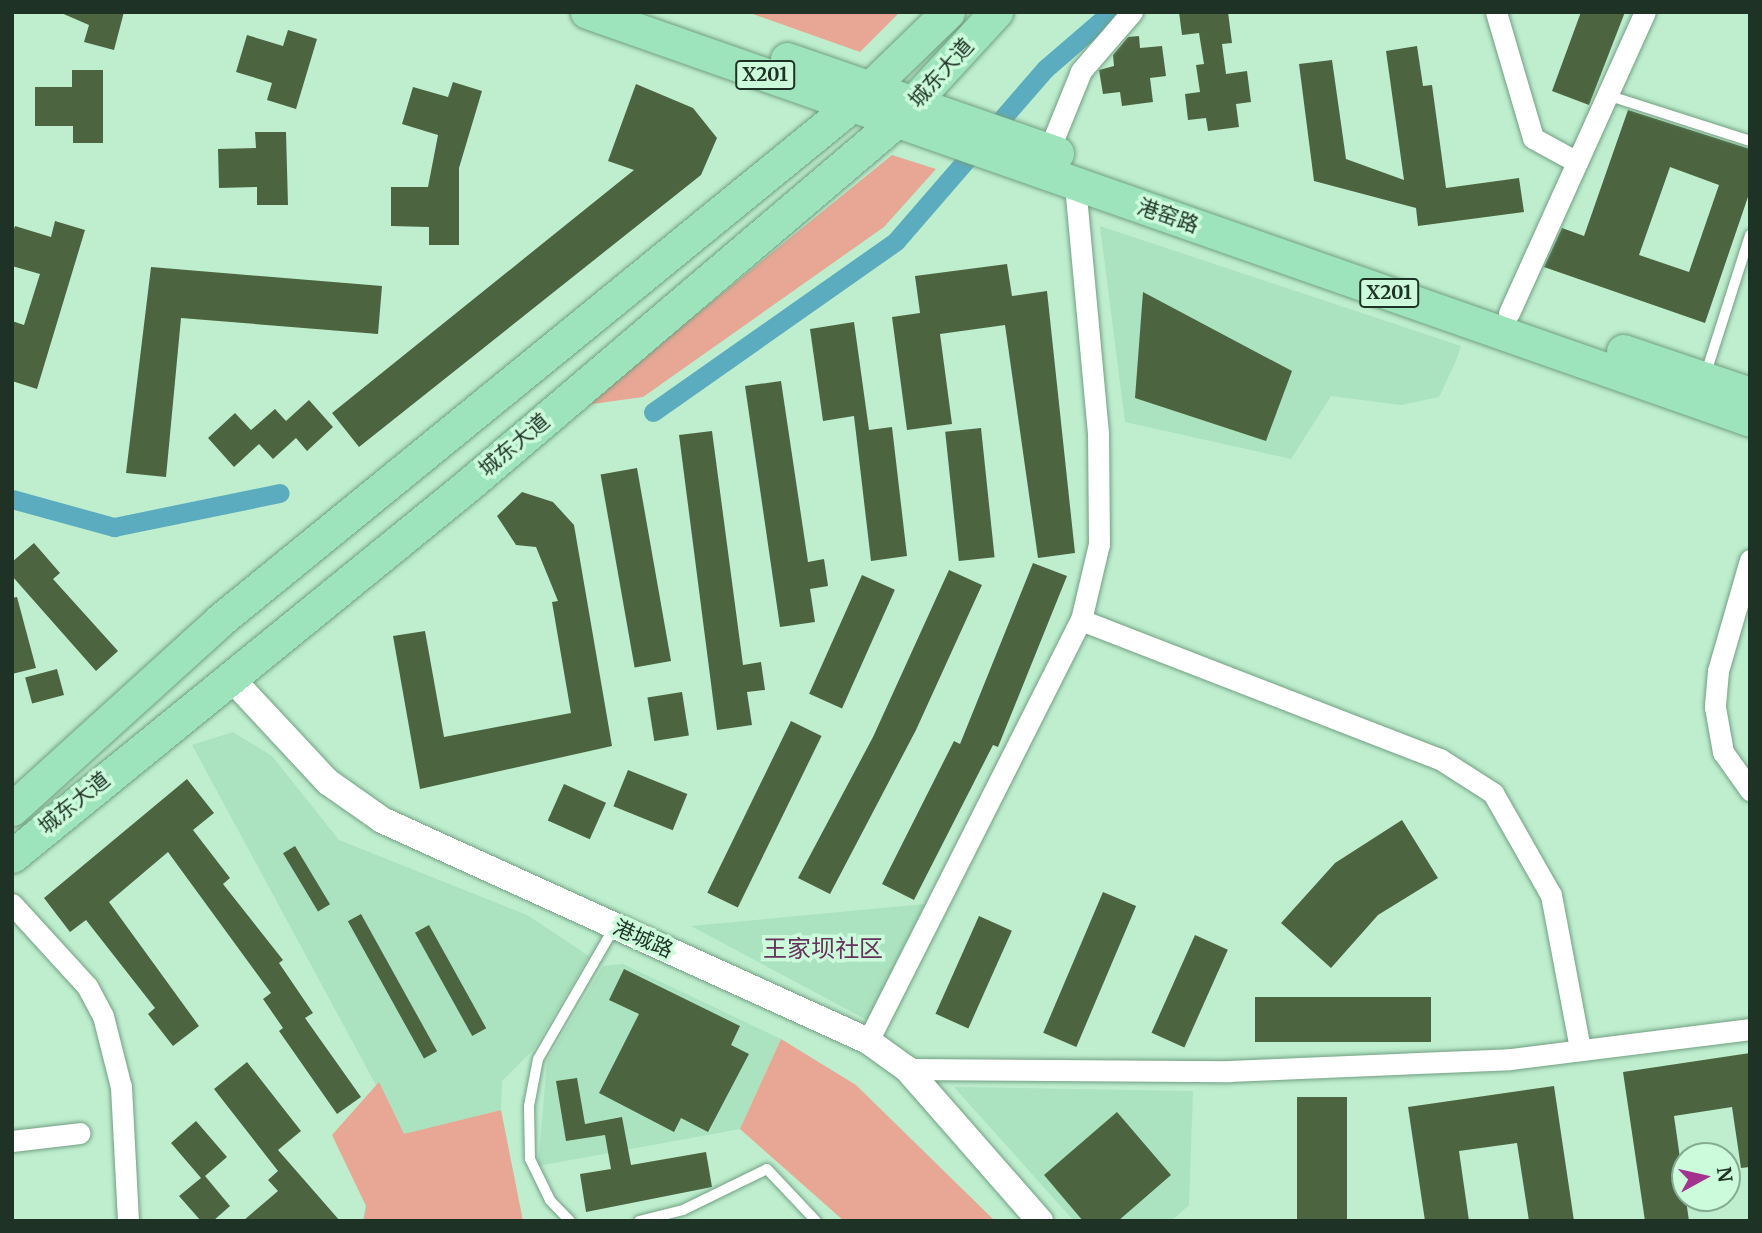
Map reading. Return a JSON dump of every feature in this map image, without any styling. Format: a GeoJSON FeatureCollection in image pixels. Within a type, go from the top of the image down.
{"type":"FeatureCollection","features":[{"type":"Feature","properties":{"kind":"main road","name":"港窑路"},"geometry":{"type":"LineString","coordinates":[[587,12],[862,97]]}},
{"type":"Feature","properties":{"kind":"main road","name":"港窑路"},"geometry":{"type":"LineString","coordinates":[[647,12],[947,128],[1036,154],[1750,394]]}},
{"type":"Feature","properties":{"kind":"main road","name":"城东大道"},"geometry":{"type":"LineString","coordinates":[[12,809],[219,621],[862,97],[948,12]]}},
{"type":"Feature","properties":{"kind":"main road","name":"城东大道"},"geometry":{"type":"LineString","coordinates":[[12,856],[467,486],[904,113],[996,12]]}},
{"type":"Feature","properties":{"kind":"main road","name":"港窑路"},"geometry":{"type":"LineString","coordinates":[[1036,154],[1075,183],[1750,420]]}},
{"type":"Feature","properties":{"kind":"street"},"geometry":{"type":"LineString","coordinates":[[1036,154],[1081,71],[1132,12]]}},
{"type":"Feature","properties":{"kind":"street"},"geometry":{"type":"LineString","coordinates":[[1496,12],[1532,138],[1577,162]]}},
{"type":"Feature","properties":{"kind":"street"},"geometry":{"type":"LineString","coordinates":[[1509,313],[1645,12]]}},
{"type":"Feature","properties":{"kind":"street"},"geometry":{"type":"LineString","coordinates":[[869,1041],[1081,620],[1098,544],[1098,433],[1075,183]]}},
{"type":"Feature","properties":{"kind":"street"},"geometry":{"type":"LineString","coordinates":[[1750,560],[1718,671],[1715,707],[1723,752],[1750,790]]}},
{"type":"Feature","properties":{"kind":"street"},"geometry":{"type":"LineString","coordinates":[[1081,620],[1440,759],[1493,793],[1551,895],[1580,1048]]}},
{"type":"Feature","properties":{"kind":"street","name":"港城路"},"geometry":{"type":"LineString","coordinates":[[230,677],[328,782],[382,820],[869,1041],[907,1069],[1040,1221]]}},
{"type":"Feature","properties":{"kind":"street"},"geometry":{"type":"LineString","coordinates":[[12,904],[87,986],[103,1016],[121,1087],[128,1221]]}},
{"type":"Feature","properties":{"kind":"street"},"geometry":{"type":"LineString","coordinates":[[907,1069],[1229,1071],[1510,1059],[1580,1048],[1750,1029]]}},
{"type":"Feature","properties":{"kind":"street"},"geometry":{"type":"LineString","coordinates":[[12,1141],[80,1133]]}},
{"type":"Feature","properties":{"kind":"lane"},"geometry":{"type":"LineString","coordinates":[[1607,95],[1750,141]]}},
{"type":"Feature","properties":{"kind":"lane"},"geometry":{"type":"LineString","coordinates":[[1704,379],[1750,235]]}},
{"type":"Feature","properties":{"kind":"lane"},"geometry":{"type":"LineString","coordinates":[[569,1221],[550,1200],[530,1159],[529,1106],[538,1059],[615,926]]}},
{"type":"Feature","properties":{"kind":"lane"},"geometry":{"type":"LineString","coordinates":[[639,1221],[683,1210],[767,1169],[816,1221]]}},
{"type":"Feature","properties":{"kind":"shaded area"},"geometry":{"type":"Polygon","coordinates":[[[747,12],[900,12],[860,52],[747,12]]]}},
{"type":"Feature","properties":{"kind":"shaded area"},"geometry":{"type":"Polygon","coordinates":[[[892,155],[936,169],[884,227],[643,397],[585,405],[892,155]]]}},
{"type":"Feature","properties":{"kind":"shaded area"},"geometry":{"type":"Polygon","coordinates":[[[1100,226],[1461,346],[1455,363],[1439,397],[1401,405],[1331,396],[1291,459],[1125,422],[1100,226]]]}},
{"type":"Feature","properties":{"kind":"shaded area"},"geometry":{"type":"Polygon","coordinates":[[[233,732],[272,756],[339,840],[527,915],[589,956],[534,1049],[502,1081],[501,1110],[403,1135],[192,745],[233,732]]]}},
{"type":"Feature","properties":{"kind":"shaded area","name":"王家坝社区"},"geometry":{"type":"Polygon","coordinates":[[[925,904],[867,1020],[691,926],[925,904]]]}},
{"type":"Feature","properties":{"kind":"shaded area"},"geometry":{"type":"Polygon","coordinates":[[[623,964],[781,1039],[740,1129],[538,1166],[547,1061],[603,966],[623,964]]]}},
{"type":"Feature","properties":{"kind":"shaded area"},"geometry":{"type":"Polygon","coordinates":[[[781,1039],[856,1085],[995,1221],[844,1221],[740,1129],[781,1039]]]}},
{"type":"Feature","properties":{"kind":"shaded area"},"geometry":{"type":"Polygon","coordinates":[[[379,1082],[404,1134],[501,1110],[523,1221],[363,1221],[366,1206],[332,1135],[379,1082]]]}},
{"type":"Feature","properties":{"kind":"shaded area"},"geometry":{"type":"Polygon","coordinates":[[[954,1087],[1193,1091],[1189,1205],[1171,1221],[1074,1221],[954,1087]]]}},
{"type":"Feature","properties":{"kind":"building"},"geometry":{"type":"Polygon","coordinates":[[[59,12],[124,12],[114,50],[84,42],[89,25],[59,12]]]}},
{"type":"Feature","properties":{"kind":"building"},"geometry":{"type":"Polygon","coordinates":[[[1179,12],[1228,12],[1232,43],[1222,44],[1226,74],[1247,71],[1251,102],[1236,104],[1239,127],[1208,131],[1206,118],[1188,120],[1185,94],[1200,92],[1196,65],[1204,64],[1199,33],[1182,35],[1179,12]]]}},
{"type":"Feature","properties":{"kind":"building"},"geometry":{"type":"Polygon","coordinates":[[[1581,12],[1625,12],[1589,105],[1552,91],[1581,12]]]}},
{"type":"Feature","properties":{"kind":"building"},"geometry":{"type":"Polygon","coordinates":[[[288,30],[317,39],[296,109],[267,100],[272,83],[236,72],[247,35],[283,46],[288,30]]]}},
{"type":"Feature","properties":{"kind":"building"},"geometry":{"type":"Polygon","coordinates":[[[1139,36],[1140,48],[1162,46],[1166,76],[1150,78],[1153,102],[1122,106],[1120,92],[1103,94],[1099,70],[1114,66],[1113,55],[1128,37],[1139,36]]]}},
{"type":"Feature","properties":{"kind":"building"},"geometry":{"type":"Polygon","coordinates":[[[1417,46],[1423,86],[1432,85],[1446,188],[1519,178],[1524,212],[1418,226],[1416,208],[1314,181],[1299,64],[1332,60],[1346,159],[1404,180],[1386,51],[1417,46]]]}},
{"type":"Feature","properties":{"kind":"building"},"geometry":{"type":"Polygon","coordinates":[[[72,70],[103,70],[103,143],[73,143],[73,126],[35,126],[35,87],[72,87],[72,70]]]}},
{"type":"Feature","properties":{"kind":"building"},"geometry":{"type":"Polygon","coordinates":[[[453,82],[482,91],[459,168],[459,245],[429,245],[429,227],[391,226],[391,187],[428,187],[438,135],[402,124],[413,87],[448,97],[453,82]]]}},
{"type":"Feature","properties":{"kind":"building"},"geometry":{"type":"Polygon","coordinates":[[[636,84],[693,108],[717,138],[701,175],[359,447],[332,413],[634,170],[608,161],[636,84]]]}},
{"type":"Feature","properties":{"kind":"building"},"geometry":{"type":"Polygon","coordinates":[[[1628,110],[1750,149],[1750,191],[1705,323],[1544,267],[1562,228],[1584,236],[1628,110]],[[1670,167],[1639,255],[1689,272],[1719,185],[1670,167]]]}},
{"type":"Feature","properties":{"kind":"building"},"geometry":{"type":"Polygon","coordinates":[[[255,132],[286,132],[288,205],[257,205],[257,187],[219,188],[218,149],[256,148],[255,132]]]}},
{"type":"Feature","properties":{"kind":"building"},"geometry":{"type":"Polygon","coordinates":[[[55,221],[85,230],[37,389],[12,381],[12,321],[24,325],[40,274],[12,266],[12,235],[15,226],[51,237],[55,221]]]}},
{"type":"Feature","properties":{"kind":"building"},"geometry":{"type":"Polygon","coordinates":[[[1007,264],[1012,296],[1047,291],[1075,553],[1038,558],[1005,325],[940,334],[952,424],[907,430],[892,317],[920,313],[915,276],[1007,264]]]}},
{"type":"Feature","properties":{"kind":"building"},"geometry":{"type":"Polygon","coordinates":[[[151,267],[382,286],[378,334],[181,318],[166,477],[126,473],[151,267]]]}},
{"type":"Feature","properties":{"kind":"building"},"geometry":{"type":"Polygon","coordinates":[[[1143,292],[1292,371],[1266,441],[1135,398],[1143,292]]]}},
{"type":"Feature","properties":{"kind":"building"},"geometry":{"type":"Polygon","coordinates":[[[854,322],[869,430],[892,427],[907,556],[871,561],[854,416],[823,421],[810,329],[854,322]]]}},
{"type":"Feature","properties":{"kind":"building"},"geometry":{"type":"Polygon","coordinates":[[[781,381],[808,562],[824,559],[828,586],[810,589],[815,622],[780,627],[745,386],[781,381]]]}},
{"type":"Feature","properties":{"kind":"building"},"geometry":{"type":"Polygon","coordinates":[[[309,400],[333,427],[307,451],[296,438],[273,459],[259,444],[234,467],[208,438],[235,413],[251,430],[275,409],[286,421],[309,400]]]}},
{"type":"Feature","properties":{"kind":"building"},"geometry":{"type":"Polygon","coordinates":[[[981,428],[995,557],[959,561],[945,432],[981,428]]]}},
{"type":"Feature","properties":{"kind":"building"},"geometry":{"type":"Polygon","coordinates":[[[712,431],[743,665],[761,662],[765,690],[747,692],[752,725],[717,730],[679,435],[712,431]]]}},
{"type":"Feature","properties":{"kind":"building"},"geometry":{"type":"Polygon","coordinates":[[[637,468],[671,661],[635,667],[601,474],[637,468]]]}},
{"type":"Feature","properties":{"kind":"building"},"geometry":{"type":"Polygon","coordinates":[[[522,492],[553,502],[574,525],[612,746],[420,789],[393,636],[425,631],[444,737],[571,713],[552,602],[558,601],[536,547],[516,545],[497,516],[522,492]]]}},
{"type":"Feature","properties":{"kind":"building"},"geometry":{"type":"Polygon","coordinates":[[[34,543],[60,573],[53,579],[118,651],[96,671],[12,576],[12,562],[34,543]]]}},
{"type":"Feature","properties":{"kind":"building"},"geometry":{"type":"Polygon","coordinates":[[[1033,563],[1067,576],[998,747],[993,745],[914,900],[882,884],[954,741],[960,744],[1033,563]]]}},
{"type":"Feature","properties":{"kind":"building"},"geometry":{"type":"Polygon","coordinates":[[[949,570],[982,585],[916,730],[830,894],[798,878],[873,737],[949,570]]]}},
{"type":"Feature","properties":{"kind":"building"},"geometry":{"type":"Polygon","coordinates":[[[862,575],[895,590],[842,708],[809,694],[862,575]]]}},
{"type":"Feature","properties":{"kind":"building"},"geometry":{"type":"Polygon","coordinates":[[[17,597],[36,668],[12,674],[12,598],[17,597]]]}},
{"type":"Feature","properties":{"kind":"building"},"geometry":{"type":"Polygon","coordinates":[[[57,669],[64,695],[32,704],[25,678],[57,669]]]}},
{"type":"Feature","properties":{"kind":"building"},"geometry":{"type":"Polygon","coordinates":[[[682,692],[689,735],[654,741],[647,697],[682,692]]]}},
{"type":"Feature","properties":{"kind":"building"},"geometry":{"type":"Polygon","coordinates":[[[791,721],[822,736],[738,908],[707,893],[791,721]]]}},
{"type":"Feature","properties":{"kind":"building"},"geometry":{"type":"Polygon","coordinates":[[[628,770],[687,794],[673,830],[613,806],[628,770]]]}},
{"type":"Feature","properties":{"kind":"building"},"geometry":{"type":"Polygon","coordinates":[[[187,779],[214,813],[193,830],[230,878],[223,884],[283,960],[279,963],[313,1013],[305,1018],[361,1097],[337,1114],[279,1031],[283,1028],[263,999],[271,993],[168,852],[109,902],[199,1026],[173,1046],[148,1014],[155,1008],[86,920],[70,932],[44,898],[187,779]]]}},
{"type":"Feature","properties":{"kind":"building"},"geometry":{"type":"Polygon","coordinates":[[[564,784],[606,803],[590,839],[548,821],[564,784]]]}},
{"type":"Feature","properties":{"kind":"building"},"geometry":{"type":"Polygon","coordinates":[[[1402,820],[1438,878],[1378,915],[1331,968],[1281,923],[1335,863],[1402,820]]]}},
{"type":"Feature","properties":{"kind":"building"},"geometry":{"type":"Polygon","coordinates":[[[295,846],[330,904],[318,911],[283,853],[295,846]]]}},
{"type":"Feature","properties":{"kind":"building"},"geometry":{"type":"Polygon","coordinates":[[[1103,892],[1136,906],[1076,1047],[1043,1033],[1103,892]]]}},
{"type":"Feature","properties":{"kind":"building"},"geometry":{"type":"Polygon","coordinates":[[[361,914],[437,1051],[424,1059],[348,921],[361,914]]]}},
{"type":"Feature","properties":{"kind":"building"},"geometry":{"type":"Polygon","coordinates":[[[979,916],[1012,931],[968,1028],[935,1014],[979,916]]]}},
{"type":"Feature","properties":{"kind":"building"},"geometry":{"type":"Polygon","coordinates":[[[429,925],[486,1028],[472,1036],[415,933],[429,925]]]}},
{"type":"Feature","properties":{"kind":"building"},"geometry":{"type":"Polygon","coordinates":[[[1195,935],[1228,950],[1184,1047],[1151,1033],[1195,935]]]}},
{"type":"Feature","properties":{"kind":"building"},"geometry":{"type":"Polygon","coordinates":[[[624,969],[740,1026],[731,1045],[749,1054],[708,1132],[681,1118],[674,1132],[599,1093],[639,1014],[609,1000],[624,969]]]}},
{"type":"Feature","properties":{"kind":"building"},"geometry":{"type":"Polygon","coordinates":[[[1255,997],[1431,997],[1431,1042],[1255,1042],[1255,997]]]}},
{"type":"Feature","properties":{"kind":"building"},"geometry":{"type":"Polygon","coordinates":[[[1750,1053],[1750,1167],[1741,1168],[1741,1142],[1737,1142],[1732,1107],[1674,1116],[1678,1142],[1671,1142],[1671,1212],[1688,1212],[1689,1221],[1645,1221],[1623,1072],[1750,1053]]]}},
{"type":"Feature","properties":{"kind":"building"},"geometry":{"type":"Polygon","coordinates":[[[247,1062],[301,1131],[278,1150],[340,1221],[243,1221],[278,1191],[268,1180],[278,1171],[214,1089],[247,1062]]]}},
{"type":"Feature","properties":{"kind":"building"},"geometry":{"type":"Polygon","coordinates":[[[577,1078],[585,1124],[622,1117],[631,1165],[706,1152],[712,1187],[586,1212],[580,1174],[611,1169],[605,1135],[566,1141],[556,1081],[577,1078]]]}},
{"type":"Feature","properties":{"kind":"building"},"geometry":{"type":"Polygon","coordinates":[[[1554,1086],[1574,1221],[1529,1221],[1517,1143],[1459,1151],[1469,1221],[1425,1221],[1408,1107],[1554,1086]]]}},
{"type":"Feature","properties":{"kind":"building"},"geometry":{"type":"Polygon","coordinates":[[[1297,1097],[1347,1097],[1347,1221],[1297,1221],[1297,1097]]]}},
{"type":"Feature","properties":{"kind":"building"},"geometry":{"type":"Polygon","coordinates":[[[1117,1112],[1171,1175],[1118,1221],[1083,1221],[1044,1175],[1117,1112]]]}},
{"type":"Feature","properties":{"kind":"building"},"geometry":{"type":"Polygon","coordinates":[[[196,1121],[227,1157],[205,1176],[230,1206],[213,1221],[201,1221],[179,1196],[201,1178],[171,1143],[196,1121]]]}},
{"type":"Feature","properties":{"kind":"waterway"},"geometry":{"type":"LineString","coordinates":[[653,412],[896,241],[1045,69],[1111,12]]}},
{"type":"Feature","properties":{"kind":"waterway"},"geometry":{"type":"LineString","coordinates":[[12,499],[114,527],[280,493]]}},
{"type":"Feature","properties":{"kind":"district","name":"王家坝社区"},"geometry":{"type":"Point","coordinates":[823,949]}}]}
